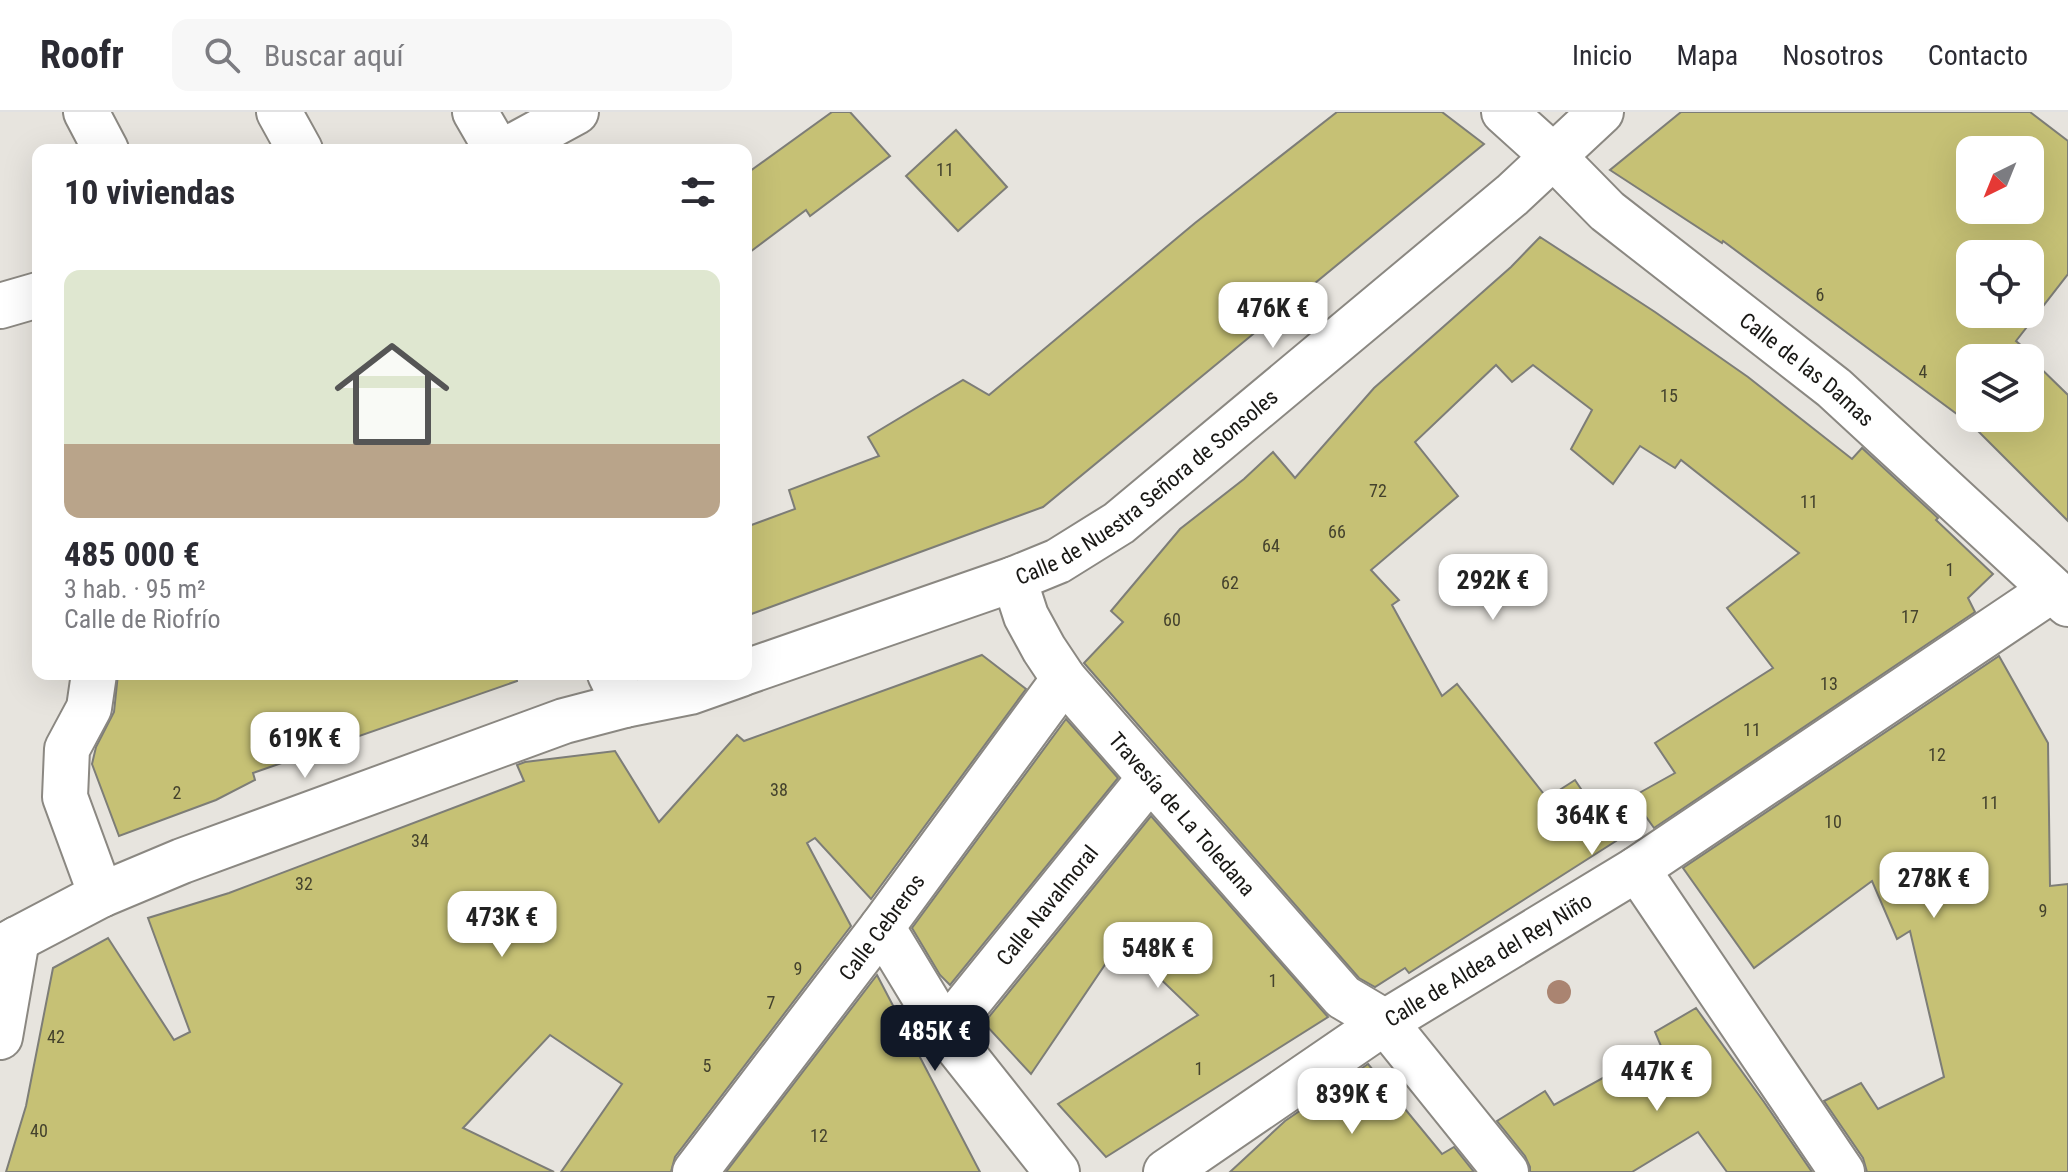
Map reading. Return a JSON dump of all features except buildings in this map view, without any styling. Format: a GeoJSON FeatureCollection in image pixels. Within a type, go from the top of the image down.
{"type":"FeatureCollection","features":[{"type":"Feature","properties":{"kind":"street"},"geometry":{"type":"LineString","coordinates":[[86,112],[103,144]]}},
{"type":"Feature","properties":{"kind":"street"},"geometry":{"type":"LineString","coordinates":[[279,112],[297,144]]}},
{"type":"Feature","properties":{"kind":"street"},"geometry":{"type":"LineString","coordinates":[[475,112],[494,144]]}},
{"type":"Feature","properties":{"kind":"street"},"geometry":{"type":"LineString","coordinates":[[517,144],[576,112]]}},
{"type":"Feature","properties":{"kind":"street","name":"Calle de las Damas"},"geometry":{"type":"LineString","coordinates":[[1504,112],[1607,211],[1834,388],[2060,597]]}},
{"type":"Feature","properties":{"kind":"street","name":"Calle de Nuestra Señora de Sonsoles"},"geometry":{"type":"LineString","coordinates":[[752,670],[1014,579],[1058,561],[1119,523],[1512,195],[1601,112]]}},
{"type":"Feature","properties":{"kind":"street"},"geometry":{"type":"LineString","coordinates":[[0,306],[32,297]]}},
{"type":"Feature","properties":{"kind":"street","name":"Travesía de La Toledana"},"geometry":{"type":"LineString","coordinates":[[1014,579],[1026,616],[1064,679],[1343,997],[1385,1022]]}},
{"type":"Feature","properties":{"kind":"street","name":"Calle de Aldea del Rey Niño"},"geometry":{"type":"LineString","coordinates":[[1166,1172],[1385,1022],[1637,869],[2060,597]]}},
{"type":"Feature","properties":{"kind":"street","name":"Calle Cebreros"},"geometry":{"type":"LineString","coordinates":[[695,1172],[882,927],[1064,679]]}},
{"type":"Feature","properties":{"kind":"street"},"geometry":{"type":"LineString","coordinates":[[93,680],[89,708],[67,749],[65,797],[101,895]]}},
{"type":"Feature","properties":{"kind":"street","name":"Calle de Nuestra Señora de Sonsoles"},"geometry":{"type":"LineString","coordinates":[[8,944],[101,895],[182,861],[564,721],[617,690],[690,692],[723,680]]}},
{"type":"Feature","properties":{"kind":"street","name":"Calle Navalmoral"},"geometry":{"type":"LineString","coordinates":[[945,1031],[1149,779]]}},
{"type":"Feature","properties":{"kind":"street"},"geometry":{"type":"LineString","coordinates":[[1637,869],[1842,1172]]}},
{"type":"Feature","properties":{"kind":"street"},"geometry":{"type":"LineString","coordinates":[[882,927],[945,1031],[1057,1172]]}},
{"type":"Feature","properties":{"kind":"street"},"geometry":{"type":"LineString","coordinates":[[0,1037],[8,944]]}},
{"type":"Feature","properties":{"kind":"street"},"geometry":{"type":"LineString","coordinates":[[1385,1022],[1506,1172]]}}]}
